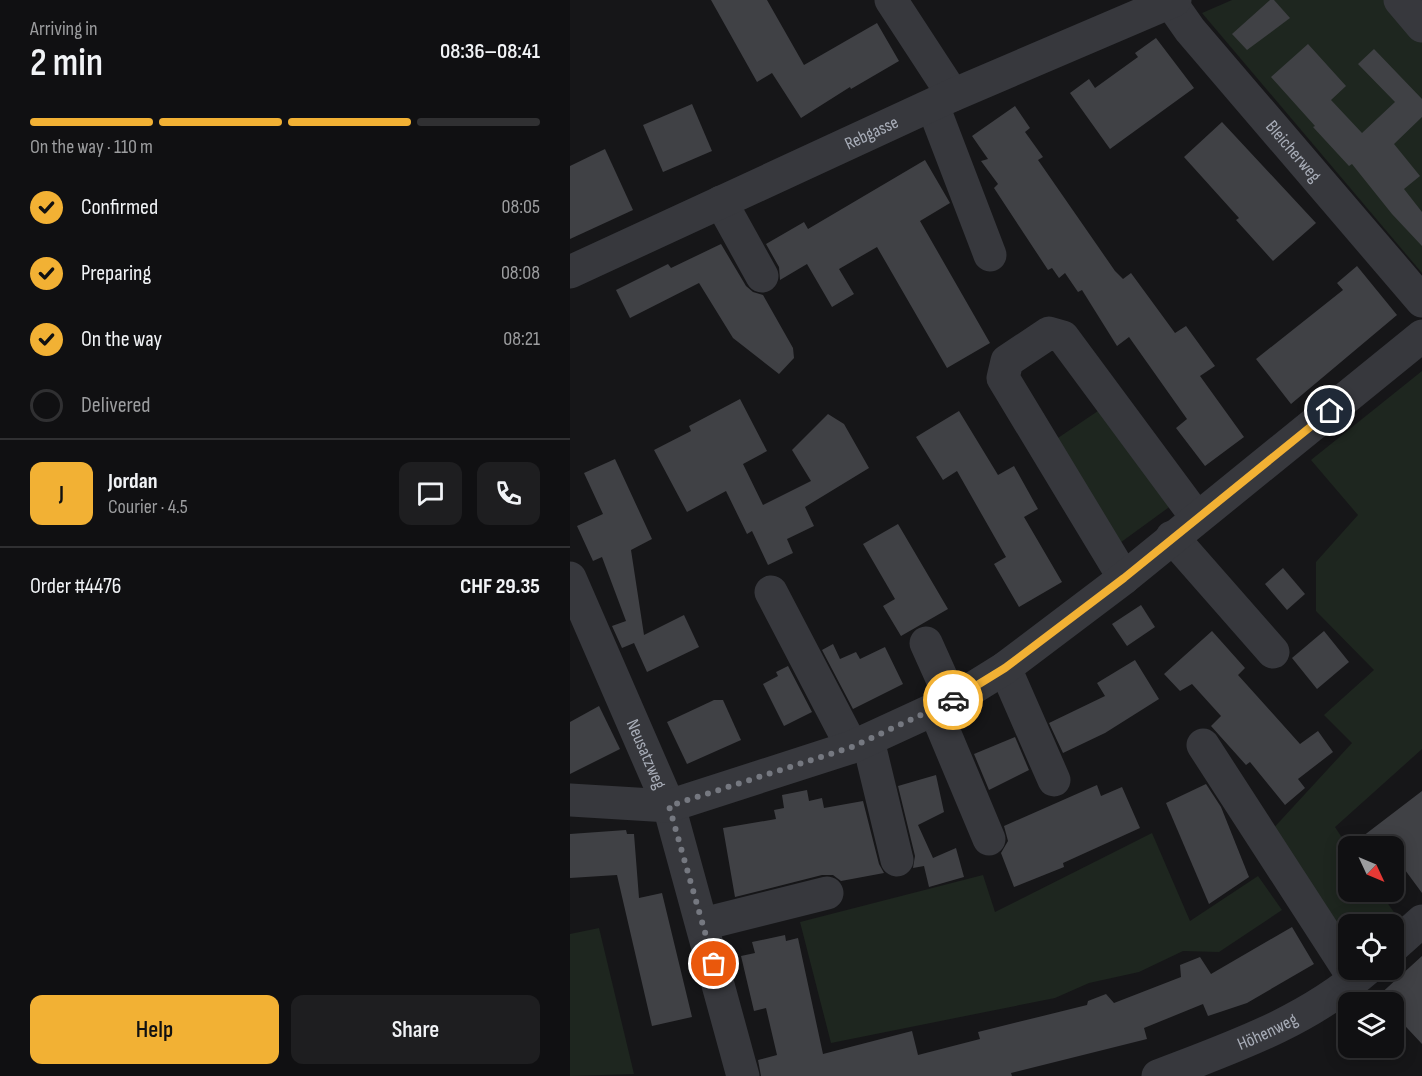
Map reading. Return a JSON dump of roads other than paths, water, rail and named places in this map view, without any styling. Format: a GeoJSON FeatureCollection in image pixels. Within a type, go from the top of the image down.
{"type":"FeatureCollection","features":[{"type":"Feature","properties":{"kind":"street"},"geometry":{"type":"LineString","coordinates":[[891,0],[943,101],[990,255]]}},
{"type":"Feature","properties":{"kind":"street"},"geometry":{"type":"LineString","coordinates":[[1400,0],[1422,27]]}},
{"type":"Feature","properties":{"kind":"street","name":"Rebgasse"},"geometry":{"type":"LineString","coordinates":[[570,272],[943,101],[1172,1]]}},
{"type":"Feature","properties":{"kind":"street","name":"Bleicherweg"},"geometry":{"type":"LineString","coordinates":[[1172,1],[1190,30],[1422,301]]}},
{"type":"Feature","properties":{"kind":"street"},"geometry":{"type":"LineString","coordinates":[[721,202],[762,276]]}},
{"type":"Feature","properties":{"kind":"street"},"geometry":{"type":"LineString","coordinates":[[1124,578],[1004,378],[1007,361],[1049,333],[1063,337],[1185,527],[1273,652]]}},
{"type":"Feature","properties":{"kind":"street"},"geometry":{"type":"LineString","coordinates":[[570,800],[669,806],[860,744],[944,705],[1005,668],[1124,578],[1422,336]]}},
{"type":"Feature","properties":{"kind":"street","name":"Neusatzweg"},"geometry":{"type":"LineString","coordinates":[[570,578],[669,806],[743,1076]]}},
{"type":"Feature","properties":{"kind":"street"},"geometry":{"type":"LineString","coordinates":[[771,592],[860,744],[897,860]]}},
{"type":"Feature","properties":{"kind":"street"},"geometry":{"type":"LineString","coordinates":[[926,643],[988,839]]}},
{"type":"Feature","properties":{"kind":"street"},"geometry":{"type":"LineString","coordinates":[[1005,668],[1054,780]]}},
{"type":"Feature","properties":{"kind":"street"},"geometry":{"type":"LineString","coordinates":[[1203,745],[1338,946]]}},
{"type":"Feature","properties":{"kind":"street"},"geometry":{"type":"LineString","coordinates":[[703,924],[827,893]]}},
{"type":"Feature","properties":{"kind":"street"},"geometry":{"type":"LineString","coordinates":[[1404,937],[1422,921]]}},
{"type":"Feature","properties":{"kind":"street","name":"Höhenweg"},"geometry":{"type":"LineString","coordinates":[[1158,1076],[1271,1032],[1317,1007],[1346,980]]}}]}
